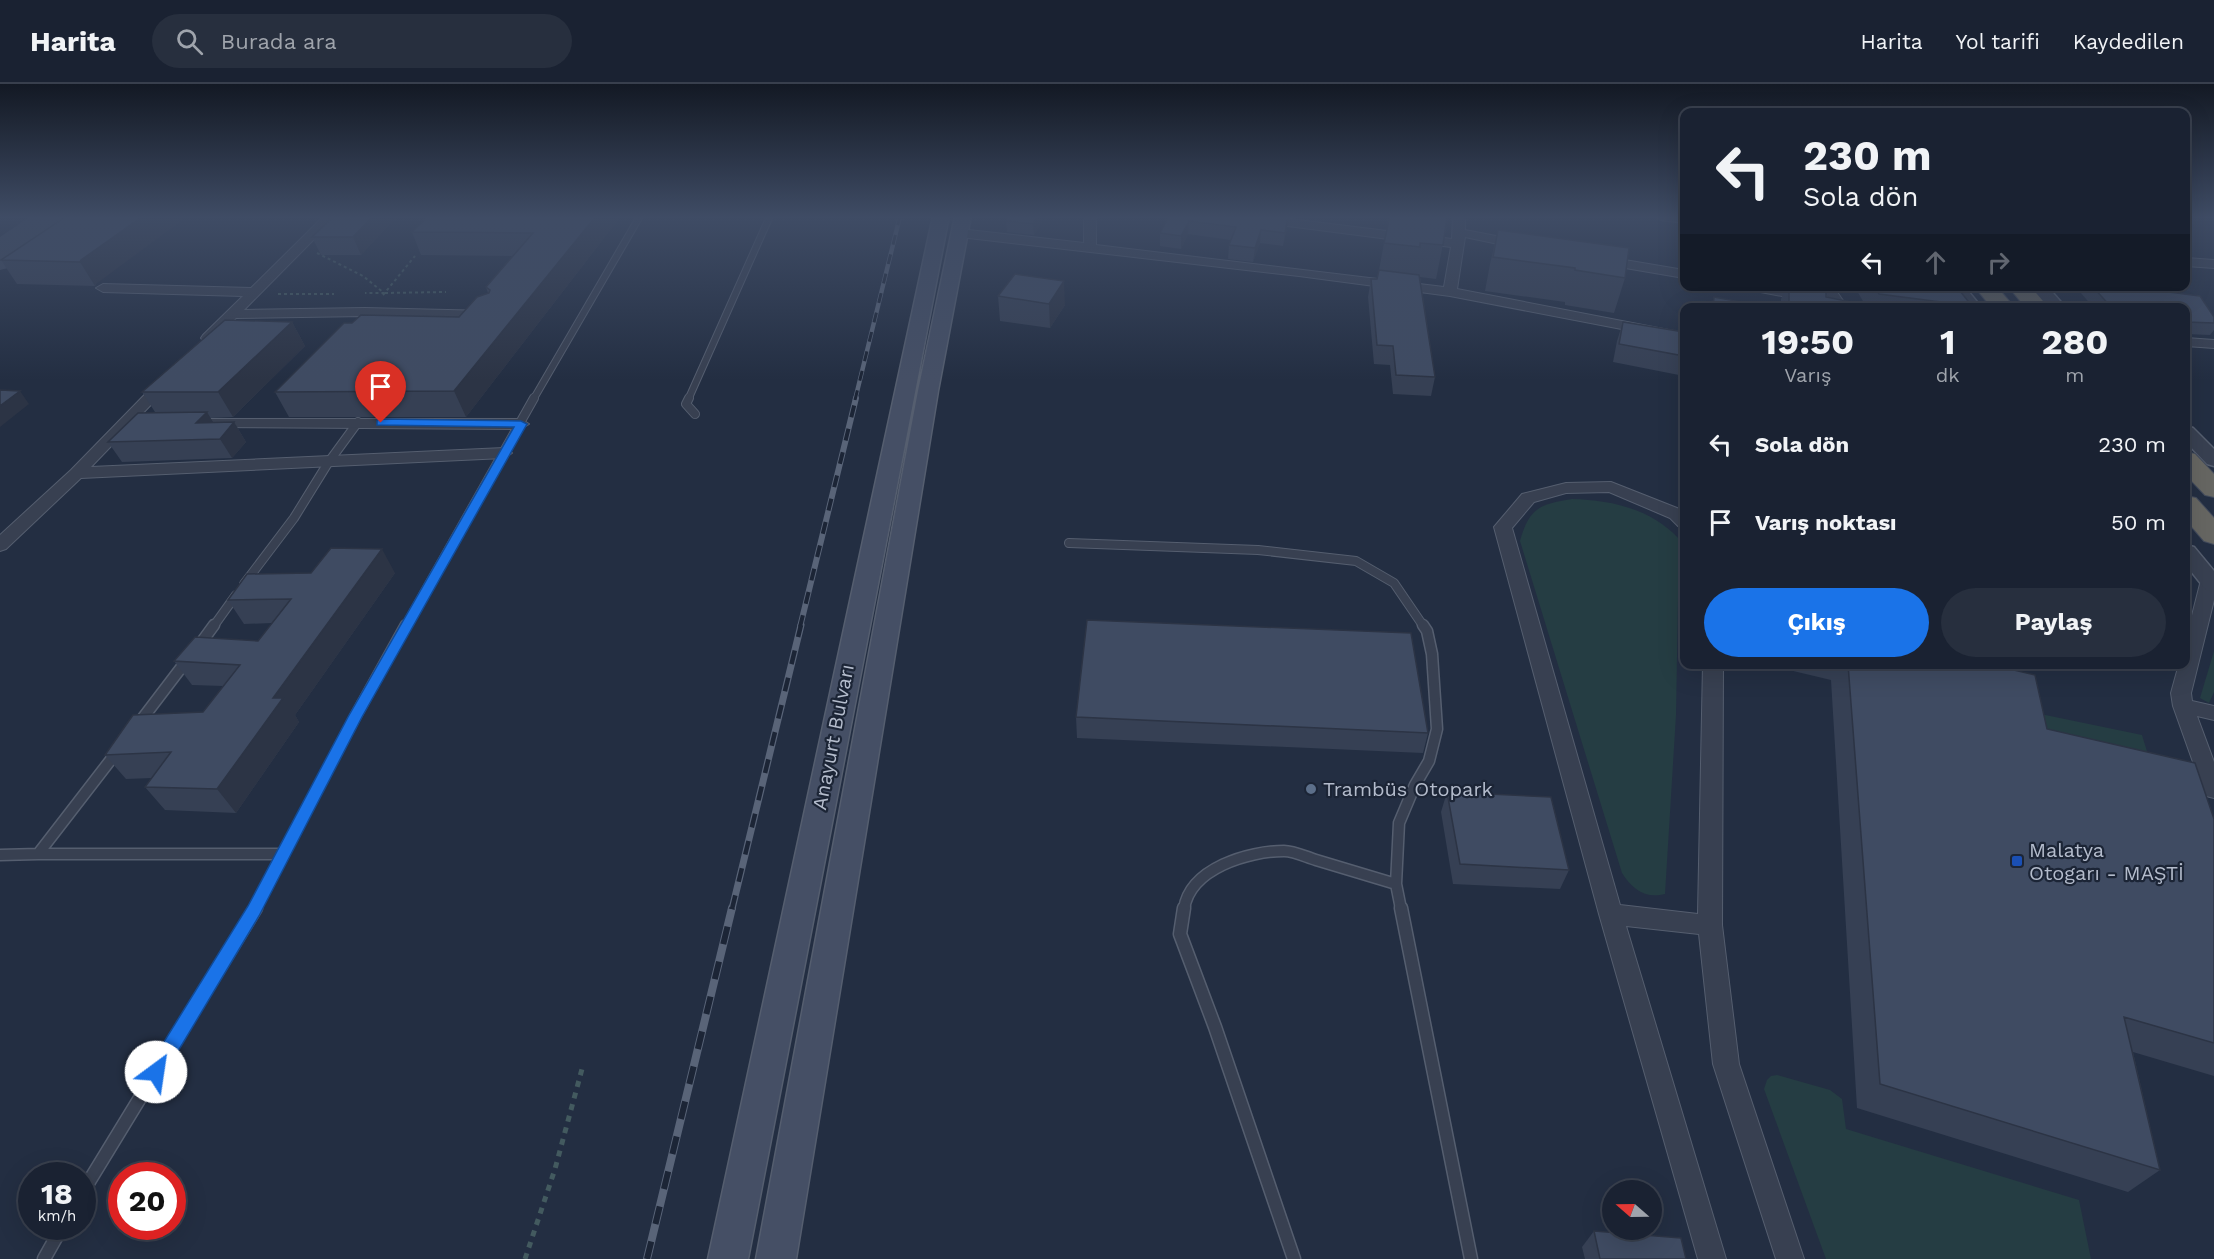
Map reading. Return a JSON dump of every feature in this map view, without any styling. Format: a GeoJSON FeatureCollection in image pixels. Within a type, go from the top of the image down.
{"type":"FeatureCollection","features":[{"type":"Feature","properties":{"kind":"highway"},"geometry":{"type":"LineString","coordinates":[[1989,291],[1999,303]]}},
{"type":"Feature","properties":{"kind":"highway"},"geometry":{"type":"LineString","coordinates":[[2023,291],[2033,303]]}},
{"type":"Feature","properties":{"kind":"highway"},"geometry":{"type":"LineString","coordinates":[[2190,464],[2214,489]]}},
{"type":"Feature","properties":{"kind":"highway"},"geometry":{"type":"LineString","coordinates":[[2190,508],[2214,534]]}},
{"type":"Feature","properties":{"kind":"main road","name":"Anayurt Bulvarı"},"geometry":{"type":"LineString","coordinates":[[728,1259],[943,271]]}},
{"type":"Feature","properties":{"kind":"main road","name":"Anayurt Bulvarı"},"geometry":{"type":"LineString","coordinates":[[776,1259],[924,415],[946,271]]}},
{"type":"Feature","properties":{"kind":"street"},"geometry":{"type":"LineString","coordinates":[[196,350],[274,271]]}},
{"type":"Feature","properties":{"kind":"street"},"geometry":{"type":"LineString","coordinates":[[1281,271],[1450,292],[1680,336]]}},
{"type":"Feature","properties":{"kind":"street"},"geometry":{"type":"LineString","coordinates":[[1450,292],[1453,271]]}},
{"type":"Feature","properties":{"kind":"street"},"geometry":{"type":"LineString","coordinates":[[103,288],[251,293]]}},
{"type":"Feature","properties":{"kind":"street"},"geometry":{"type":"LineString","coordinates":[[1774,291],[1831,303]]}},
{"type":"Feature","properties":{"kind":"street"},"geometry":{"type":"LineString","coordinates":[[1959,291],[1970,303]]}},
{"type":"Feature","properties":{"kind":"street"},"geometry":{"type":"LineString","coordinates":[[2042,291],[2053,303]]}},
{"type":"Feature","properties":{"kind":"street"},"geometry":{"type":"LineString","coordinates":[[230,314],[365,312],[490,315]]}},
{"type":"Feature","properties":{"kind":"street"},"geometry":{"type":"LineString","coordinates":[[2190,342],[2214,344]]}},
{"type":"Feature","properties":{"kind":"street"},"geometry":{"type":"LineString","coordinates":[[0,545],[77,473],[172,375]]}},
{"type":"Feature","properties":{"kind":"street"},"geometry":{"type":"LineString","coordinates":[[194,424],[358,422],[521,424]]}},
{"type":"Feature","properties":{"kind":"street"},"geometry":{"type":"LineString","coordinates":[[124,425],[147,424]]}},
{"type":"Feature","properties":{"kind":"street"},"geometry":{"type":"LineString","coordinates":[[2190,431],[2214,432]]}},
{"type":"Feature","properties":{"kind":"street"},"geometry":{"type":"LineString","coordinates":[[2190,435],[2214,460]]}},
{"type":"Feature","properties":{"kind":"street"},"geometry":{"type":"LineString","coordinates":[[77,473],[504,453]]}},
{"type":"Feature","properties":{"kind":"street"},"geometry":{"type":"LineString","coordinates":[[1680,518],[1676,514],[1611,487],[1566,488],[1528,498],[1503,528],[1611,914],[1712,1259]]}},
{"type":"Feature","properties":{"kind":"street"},"geometry":{"type":"LineString","coordinates":[[2190,557],[2212,583],[2190,656]]}},
{"type":"Feature","properties":{"kind":"street"},"geometry":{"type":"LineString","coordinates":[[1713,669],[1710,925],[1726,1064],[1790,1259]]}},
{"type":"Feature","properties":{"kind":"street"},"geometry":{"type":"LineString","coordinates":[[2186,669],[2181,693],[2183,706],[2214,790]]}},
{"type":"Feature","properties":{"kind":"street"},"geometry":{"type":"LineString","coordinates":[[2183,706],[2214,713]]}},
{"type":"Feature","properties":{"kind":"street"},"geometry":{"type":"LineString","coordinates":[[1611,914],[1710,925]]}},
{"type":"Feature","properties":{"kind":"lane"},"geometry":{"type":"LineString","coordinates":[[96,1170],[254,911],[355,717],[607,271]]}},
{"type":"Feature","properties":{"kind":"lane"},"geometry":{"type":"LineString","coordinates":[[695,414],[686,404],[746,271]]}},
{"type":"Feature","properties":{"kind":"lane"},"geometry":{"type":"LineString","coordinates":[[132,732],[294,518],[328,463],[358,422]]}},
{"type":"Feature","properties":{"kind":"lane"},"geometry":{"type":"LineString","coordinates":[[1069,543],[1258,550],[1356,561],[1394,583],[1427,631],[1435,685],[1437,729],[1429,761],[1398,823],[1396,884],[1471,1259]]}},
{"type":"Feature","properties":{"kind":"lane"},"geometry":{"type":"LineString","coordinates":[[38,854],[125,742]]}},
{"type":"Feature","properties":{"kind":"lane"},"geometry":{"type":"LineString","coordinates":[[1294,1259],[1215,1027],[1180,934],[1185,900],[1194,884],[1214,869],[1240,858],[1286,850],[1396,884]]}},
{"type":"Feature","properties":{"kind":"lane"},"geometry":{"type":"LineString","coordinates":[[0,855],[284,854]]}},
{"type":"Feature","properties":{"kind":"lane"},"geometry":{"type":"LineString","coordinates":[[44,1259],[55,1240]]}},
{"type":"Feature","properties":{"kind":"path"},"geometry":{"type":"LineString","coordinates":[[353,271],[384,293]]}},
{"type":"Feature","properties":{"kind":"path"},"geometry":{"type":"LineString","coordinates":[[365,312],[402,271]]}},
{"type":"Feature","properties":{"kind":"path"},"geometry":{"type":"LineString","coordinates":[[362,293],[446,292]]}},
{"type":"Feature","properties":{"kind":"path"},"geometry":{"type":"LineString","coordinates":[[251,293],[339,294]]}},
{"type":"Feature","properties":{"kind":"path"},"geometry":{"type":"LineString","coordinates":[[525,1259],[555,1169],[582,1069]]}},
{"type":"Feature","properties":{"kind":"green space"},"geometry":{"type":"Polygon","coordinates":[[[1572,499],[1601,501],[1644,513],[1679,539],[1676,715],[1665,894],[1645,894],[1630,884],[1622,873],[1520,541],[1527,521],[1537,510],[1552,503],[1572,499]]]}},
{"type":"Feature","properties":{"kind":"green space"},"geometry":{"type":"Polygon","coordinates":[[[2214,651],[2214,692],[2209,703],[2200,698],[2214,651]]]}},
{"type":"Feature","properties":{"kind":"green space"},"geometry":{"type":"Polygon","coordinates":[[[2026,711],[2142,735],[2153,771],[2034,745],[2026,711]]]}},
{"type":"Feature","properties":{"kind":"green space"},"geometry":{"type":"Polygon","coordinates":[[[1777,1075],[1830,1090],[1842,1099],[1846,1129],[2079,1200],[2091,1259],[1826,1259],[1764,1089],[1767,1080],[1777,1075]]]}},
{"type":"Feature","properties":{"kind":"building"},"geometry":{"type":"Polygon","coordinates":[[[500,271],[552,271],[454,391],[275,392],[344,323],[352,323],[361,315],[459,317],[477,297],[489,293],[490,290],[486,287],[500,271]]]}},
{"type":"Feature","properties":{"kind":"building"},"geometry":{"type":"Polygon","coordinates":[[[1379,271],[1419,275],[1435,377],[1396,375],[1393,346],[1377,345],[1371,279],[1377,279],[1379,271]]]}},
{"type":"Feature","properties":{"kind":"building"},"geometry":{"type":"Polygon","coordinates":[[[1580,271],[1626,271],[1625,278],[1580,271]]]}},
{"type":"Feature","properties":{"kind":"building"},"geometry":{"type":"Polygon","coordinates":[[[1015,274],[1064,281],[1049,304],[998,296],[1015,274]]]}},
{"type":"Feature","properties":{"kind":"building"},"geometry":{"type":"Polygon","coordinates":[[[1789,291],[1826,291],[1826,297],[1851,302],[1851,303],[1789,303],[1789,291]]]}},
{"type":"Feature","properties":{"kind":"building"},"geometry":{"type":"Polygon","coordinates":[[[1878,291],[1960,291],[1970,303],[1949,303],[1879,294],[1878,291]]]}},
{"type":"Feature","properties":{"kind":"building"},"geometry":{"type":"Polygon","coordinates":[[[2097,291],[2161,291],[2200,296],[2214,317],[2214,323],[2190,322],[2190,303],[2107,303],[2097,291]]]}},
{"type":"Feature","properties":{"kind":"building"},"geometry":{"type":"Polygon","coordinates":[[[1714,297],[1741,302],[1741,303],[1713,303],[1714,297]]]}},
{"type":"Feature","properties":{"kind":"building"},"geometry":{"type":"Polygon","coordinates":[[[225,320],[292,322],[218,392],[142,392],[225,320]]]}},
{"type":"Feature","properties":{"kind":"building"},"geometry":{"type":"Polygon","coordinates":[[[1623,322],[1680,331],[1680,355],[1619,344],[1623,322]]]}},
{"type":"Feature","properties":{"kind":"building"},"geometry":{"type":"Polygon","coordinates":[[[0,390],[20,391],[0,406],[0,390]]]}},
{"type":"Feature","properties":{"kind":"building"},"geometry":{"type":"Polygon","coordinates":[[[207,412],[196,423],[234,422],[220,439],[108,442],[138,413],[207,412]]]}},
{"type":"Feature","properties":{"kind":"building"},"geometry":{"type":"Polygon","coordinates":[[[331,548],[382,549],[273,698],[283,698],[217,789],[145,787],[171,752],[105,755],[133,715],[203,712],[240,665],[174,661],[195,637],[258,641],[291,599],[228,600],[247,574],[311,573],[331,548]]]}},
{"type":"Feature","properties":{"kind":"building"},"geometry":{"type":"Polygon","coordinates":[[[1087,620],[1411,633],[1428,733],[1076,717],[1087,620]]]}},
{"type":"Feature","properties":{"kind":"building","name":"Malatya Otogarı - MAŞTİ"},"geometry":{"type":"Polygon","coordinates":[[[1848,669],[2009,669],[2035,675],[2047,729],[2195,763],[2214,819],[2214,1043],[2124,1017],[2160,1170],[1880,1084],[1848,669]]]}},
{"type":"Feature","properties":{"kind":"building"},"geometry":{"type":"Polygon","coordinates":[[[1447,792],[1551,797],[1569,870],[1460,864],[1447,792]]]}},
{"type":"Feature","properties":{"kind":"building"},"geometry":{"type":"Polygon","coordinates":[[[1594,1231],[1602,1232],[1602,1240],[1662,1240],[1662,1236],[1681,1238],[1686,1259],[1600,1259],[1594,1231]]]}},
{"type":"Feature","properties":{"kind":"railway"},"geometry":{"type":"LineString","coordinates":[[855,400],[887,271]]}},
{"type":"Feature","properties":{"kind":"railway"},"geometry":{"type":"LineString","coordinates":[[800,627],[856,398]]}},
{"type":"Feature","properties":{"kind":"railway"},"geometry":{"type":"LineString","coordinates":[[732,909],[801,625]]}},
{"type":"Feature","properties":{"kind":"railway"},"geometry":{"type":"LineString","coordinates":[[647,1259],[732,908]]}},
{"type":"Feature","properties":{"kind":"place","name":"Trambüs Otopark"},"geometry":{"type":"Point","coordinates":[1311,789]}},
{"type":"Feature","properties":{"kind":"place","name":"Malatya Otogarı - MAŞTİ"},"geometry":{"type":"Point","coordinates":[2017,861]}},
{"type":"Feature","properties":{"kind":"route"},"geometry":{"type":"LineString","coordinates":[[156,1072],[254,911],[355,717],[521,424],[381,423]]}}]}
